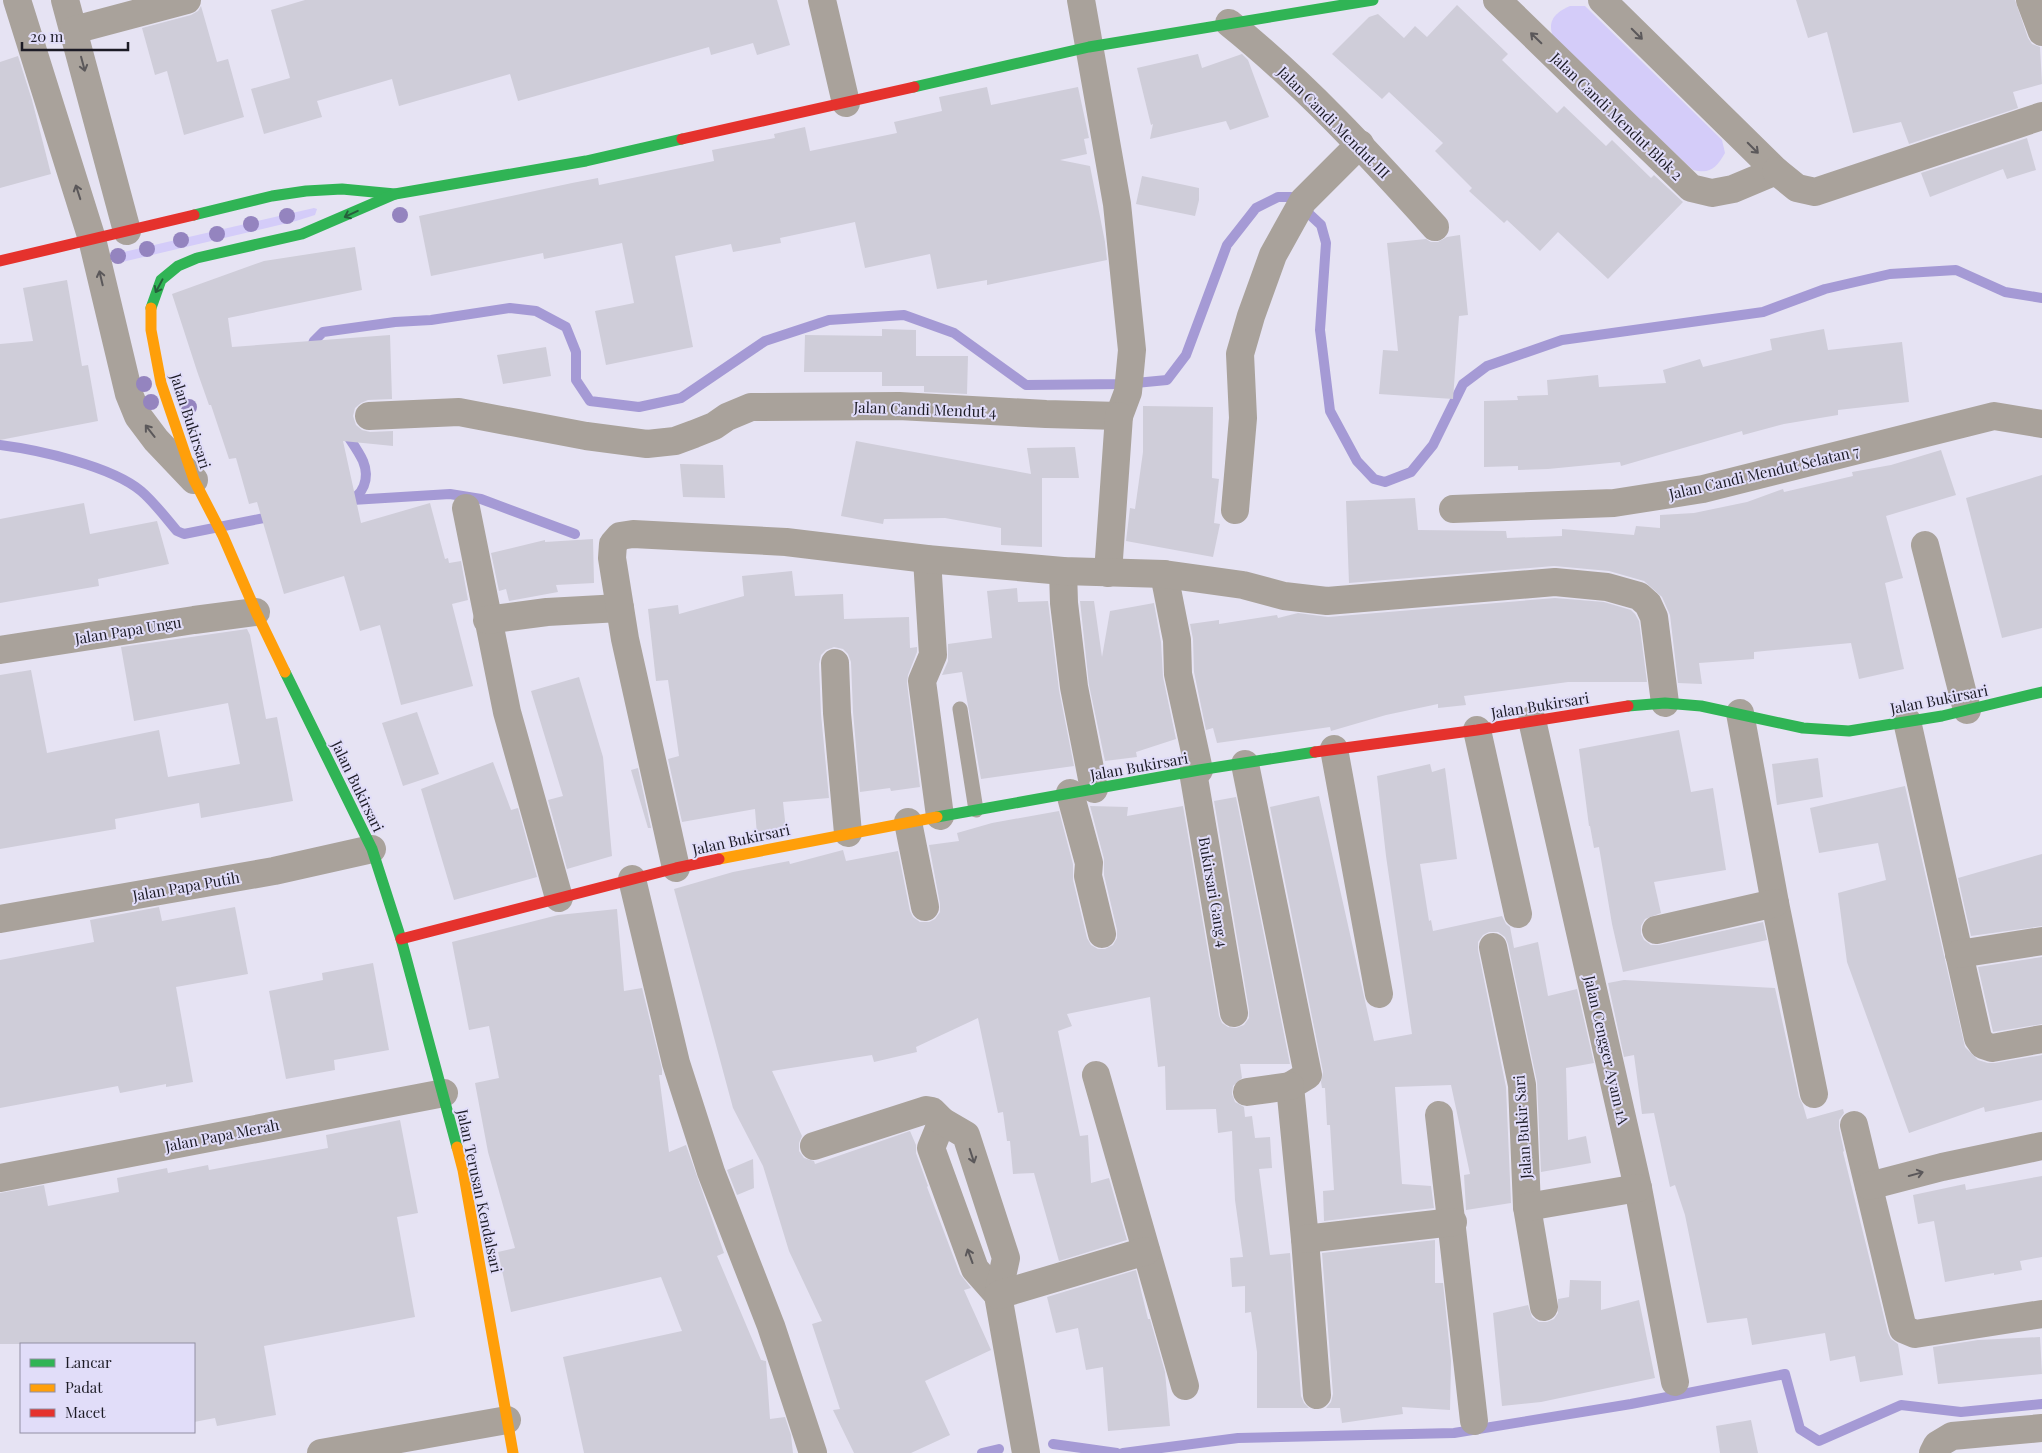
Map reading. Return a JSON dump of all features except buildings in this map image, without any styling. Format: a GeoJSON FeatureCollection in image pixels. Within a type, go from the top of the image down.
{"type":"FeatureCollection","features":[{"type":"Feature","properties":{"kind":"street"},"geometry":{"type":"LineString","coordinates":[[17,0],[92,239],[130,394],[138,416],[156,440],[194,480]]}},
{"type":"Feature","properties":{"kind":"street"},"geometry":{"type":"LineString","coordinates":[[65,0],[127,231]]}},
{"type":"Feature","properties":{"kind":"street"},"geometry":{"type":"LineString","coordinates":[[74,30],[187,0]]}},
{"type":"Feature","properties":{"kind":"street"},"geometry":{"type":"LineString","coordinates":[[822,0],[846,103]]}},
{"type":"Feature","properties":{"kind":"street"},"geometry":{"type":"LineString","coordinates":[[1081,0],[1117,204],[1132,350],[1123,404],[1108,573]]}},
{"type":"Feature","properties":{"kind":"street"},"geometry":{"type":"LineString","coordinates":[[0,261],[272,196],[306,190],[342,189],[395,194],[586,161],[1090,47],[1229,23],[1326,3],[1373,0]]}},
{"type":"Feature","properties":{"kind":"street","name":"Jalan Candi Mendut Blok 2"},"geometry":{"type":"LineString","coordinates":[[1497,0],[1691,188],[1712,193],[1719,192],[1733,189],[1776,171]]}},
{"type":"Feature","properties":{"kind":"street"},"geometry":{"type":"LineString","coordinates":[[1602,0],[1776,171],[1797,188],[1815,192],[2042,116]]}},
{"type":"Feature","properties":{"kind":"street"},"geometry":{"type":"LineString","coordinates":[[2030,0],[2042,32]]}},
{"type":"Feature","properties":{"kind":"street","name":"Jalan Candi Mendut III"},"geometry":{"type":"LineString","coordinates":[[1229,23],[1254,43],[1360,144],[1435,227]]}},
{"type":"Feature","properties":{"kind":"street"},"geometry":{"type":"LineString","coordinates":[[1235,510],[1243,418],[1240,354],[1251,316],[1273,255],[1303,201],[1360,144]]}},
{"type":"Feature","properties":{"kind":"street","name":"Jalan Bukirsari"},"geometry":{"type":"LineString","coordinates":[[395,194],[302,234],[197,258],[178,266],[161,280],[152,301],[150,312],[151,330],[161,383],[194,480],[223,536],[256,612],[372,848],[401,939],[676,868],[940,816],[1334,749],[1665,703],[1701,706],[1740,713],[1803,728],[1849,731],[1967,710],[2042,692]]}},
{"type":"Feature","properties":{"kind":"street","name":"Jalan Candi Mendut 4"},"geometry":{"type":"LineString","coordinates":[[369,416],[459,412],[586,436],[647,444],[675,441],[714,426],[727,417],[751,407],[899,406],[1046,414],[1123,404]]}},
{"type":"Feature","properties":{"kind":"street","name":"Jalan Candi Mendut Selatan 7"},"geometry":{"type":"LineString","coordinates":[[1452,509],[1614,503],[1703,489],[1994,416],[2042,424]]}},
{"type":"Feature","properties":{"kind":"street"},"geometry":{"type":"LineString","coordinates":[[466,508],[507,712],[559,898]]}},
{"type":"Feature","properties":{"kind":"street"},"geometry":{"type":"LineString","coordinates":[[676,868],[643,726],[620,608],[612,558],[613,544],[620,536],[633,534],[786,542],[1063,571],[1164,574],[1242,585],[1284,596],[1327,601],[1555,582],[1607,587],[1639,596],[1651,609],[1654,617],[1665,703]]}},
{"type":"Feature","properties":{"kind":"street"},"geometry":{"type":"LineString","coordinates":[[1925,545],[1967,710]]}},
{"type":"Feature","properties":{"kind":"street"},"geometry":{"type":"LineString","coordinates":[[927,558],[933,655],[922,680],[940,816]]}},
{"type":"Feature","properties":{"kind":"street"},"geometry":{"type":"LineString","coordinates":[[1063,571],[1064,603],[1074,687],[1089,863],[1088,876],[1102,934]]}},
{"type":"Feature","properties":{"kind":"street","name":"Bukirsari Gang 4"},"geometry":{"type":"LineString","coordinates":[[1164,574],[1177,640],[1178,674],[1196,771],[1234,1013]]}},
{"type":"Feature","properties":{"kind":"street"},"geometry":{"type":"LineString","coordinates":[[487,620],[547,612],[620,608]]}},
{"type":"Feature","properties":{"kind":"street","name":"Jalan Papa Ungu"},"geometry":{"type":"LineString","coordinates":[[0,650],[256,612]]}},
{"type":"Feature","properties":{"kind":"street"},"geometry":{"type":"LineString","coordinates":[[835,663],[837,714],[848,833]]}},
{"type":"Feature","properties":{"kind":"street"},"geometry":{"type":"LineString","coordinates":[[1740,713],[1775,903],[1814,1094]]}},
{"type":"Feature","properties":{"kind":"street","name":"Jalan Cengger Ayam 1A"},"geometry":{"type":"LineString","coordinates":[[1532,720],[1638,1188],[1675,1382]]}},
{"type":"Feature","properties":{"kind":"street"},"geometry":{"type":"LineString","coordinates":[[1907,721],[1977,1035],[1988,1048],[2042,1039]]}},
{"type":"Feature","properties":{"kind":"street"},"geometry":{"type":"LineString","coordinates":[[1477,730],[1518,914]]}},
{"type":"Feature","properties":{"kind":"street"},"geometry":{"type":"LineString","coordinates":[[1334,749],[1379,994]]}},
{"type":"Feature","properties":{"kind":"street"},"geometry":{"type":"LineString","coordinates":[[1245,764],[1308,1075],[1290,1086],[1247,1092]]}},
{"type":"Feature","properties":{"kind":"street"},"geometry":{"type":"LineString","coordinates":[[908,822],[925,907]]}},
{"type":"Feature","properties":{"kind":"street","name":"Jalan Papa Putih"},"geometry":{"type":"LineString","coordinates":[[0,919],[274,872],[372,848]]}},
{"type":"Feature","properties":{"kind":"street"},"geometry":{"type":"LineString","coordinates":[[632,879],[679,1072],[711,1172],[771,1326],[813,1453]]}},
{"type":"Feature","properties":{"kind":"street"},"geometry":{"type":"LineString","coordinates":[[1656,930],[1775,903]]}},
{"type":"Feature","properties":{"kind":"street","name":"Jalan Terusan Kendalsari"},"geometry":{"type":"LineString","coordinates":[[401,939],[444,1093],[463,1170],[513,1453]]}},
{"type":"Feature","properties":{"kind":"street"},"geometry":{"type":"LineString","coordinates":[[1959,954],[2042,941]]}},
{"type":"Feature","properties":{"kind":"street","name":"Jalan Bukir Sari"},"geometry":{"type":"LineString","coordinates":[[1493,947],[1522,1085],[1527,1207],[1544,1307]]}},
{"type":"Feature","properties":{"kind":"street"},"geometry":{"type":"LineString","coordinates":[[1096,1075],[1185,1386]]}},
{"type":"Feature","properties":{"kind":"street"},"geometry":{"type":"LineString","coordinates":[[1290,1086],[1318,1394]]}},
{"type":"Feature","properties":{"kind":"street","name":"Jalan Papa Merah"},"geometry":{"type":"LineString","coordinates":[[0,1178],[444,1093]]}},
{"type":"Feature","properties":{"kind":"street"},"geometry":{"type":"LineString","coordinates":[[814,1146],[926,1110],[932,1111],[942,1121],[966,1135],[1006,1258],[998,1295],[1026,1453]]}},
{"type":"Feature","properties":{"kind":"street"},"geometry":{"type":"LineString","coordinates":[[1439,1115],[1453,1222],[1474,1421]]}},
{"type":"Feature","properties":{"kind":"street"},"geometry":{"type":"LineString","coordinates":[[942,1121],[931,1148],[975,1269],[998,1295]]}},
{"type":"Feature","properties":{"kind":"street"},"geometry":{"type":"LineString","coordinates":[[1854,1125],[1903,1329],[1915,1334],[2042,1314]]}},
{"type":"Feature","properties":{"kind":"street"},"geometry":{"type":"LineString","coordinates":[[1869,1186],[1942,1167],[2042,1146]]}},
{"type":"Feature","properties":{"kind":"street"},"geometry":{"type":"LineString","coordinates":[[1527,1207],[1638,1188]]}},
{"type":"Feature","properties":{"kind":"street"},"geometry":{"type":"LineString","coordinates":[[1305,1239],[1453,1222]]}},
{"type":"Feature","properties":{"kind":"street"},"geometry":{"type":"LineString","coordinates":[[998,1295],[1146,1251]]}},
{"type":"Feature","properties":{"kind":"street"},"geometry":{"type":"LineString","coordinates":[[321,1453],[507,1420]]}},
{"type":"Feature","properties":{"kind":"street"},"geometry":{"type":"LineString","coordinates":[[1933,1453],[1937,1445],[1952,1436],[2042,1428]]}},
{"type":"Feature","properties":{"kind":"lane"},"geometry":{"type":"LineString","coordinates":[[960,709],[976,810]]}},
{"type":"Feature","properties":{"kind":"shaded area"},"geometry":{"type":"Polygon","coordinates":[[[1570,6],[1585,6],[1722,140],[1725,153],[1716,166],[1704,171],[1693,170],[1556,43],[1551,31],[1552,21],[1558,13],[1570,6]]]}},
{"type":"Feature","properties":{"kind":"shaded area"},"geometry":{"type":"Polygon","coordinates":[[[314,208],[317,209],[315,215],[296,221],[118,263],[115,254],[314,208]]]}},
{"type":"Feature","properties":{"kind":"waterway"},"geometry":{"type":"LineString","coordinates":[[309,353],[314,341],[323,332],[395,322],[431,320],[510,308],[536,311],[566,327],[576,352],[576,380],[590,401],[639,407],[681,398],[765,341],[829,320],[904,315],[954,333],[1026,385],[1125,384],[1167,380],[1186,355],[1227,245],[1256,208],[1278,197],[1291,197],[1321,225],[1326,243],[1320,330],[1330,411],[1357,461],[1374,479],[1385,482],[1411,472],[1433,445],[1463,384],[1487,366],[1562,340],[1763,312],[1825,289],[1890,274],[1956,270],[2005,292],[2042,298]]}},
{"type":"Feature","properties":{"kind":"waterway"},"geometry":{"type":"LineString","coordinates":[[344,430],[361,457],[366,474],[361,491],[352,500],[345,502]]}},
{"type":"Feature","properties":{"kind":"waterway"},"geometry":{"type":"LineString","coordinates":[[0,445],[54,455],[112,474],[141,491],[177,531],[184,534],[274,516]]}},
{"type":"Feature","properties":{"kind":"waterway"},"geometry":{"type":"LineString","coordinates":[[352,500],[450,494],[481,499],[575,534]]}},
{"type":"Feature","properties":{"kind":"waterway"},"geometry":{"type":"LineString","coordinates":[[1123,1453],[1238,1438],[1454,1433],[1631,1404],[1785,1374],[1800,1429],[1819,1441],[1901,1405],[1961,1412],[2042,1404]]}},
{"type":"Feature","properties":{"kind":"waterway"},"geometry":{"type":"LineString","coordinates":[[1053,1444],[1117,1453]]}},
{"type":"Feature","properties":{"kind":"waterway"},"geometry":{"type":"LineString","coordinates":[[982,1453],[999,1449]]}},
{"type":"Feature","properties":{"kind":"traffic: fast"},"geometry":{"type":"LineString","coordinates":[[914,87],[1089,47],[1373,0]]}},
{"type":"Feature","properties":{"kind":"traffic: fast"},"geometry":{"type":"LineString","coordinates":[[194,215],[272,196],[306,191],[342,189],[395,194],[586,161],[682,139]]}},
{"type":"Feature","properties":{"kind":"traffic: fast"},"geometry":{"type":"LineString","coordinates":[[151,308],[161,280],[178,266],[197,258],[302,234],[395,194]]}},
{"type":"Feature","properties":{"kind":"traffic: fast"},"geometry":{"type":"LineString","coordinates":[[285,672],[372,849],[401,939],[457,1147]]}},
{"type":"Feature","properties":{"kind":"traffic: fast"},"geometry":{"type":"LineString","coordinates":[[1628,706],[1665,703],[1701,706],[1803,728],[1849,731],[1942,716],[2042,692]]}},
{"type":"Feature","properties":{"kind":"traffic: fast"},"geometry":{"type":"LineString","coordinates":[[937,817],[1199,770],[1315,752]]}},
{"type":"Feature","properties":{"kind":"traffic: slow"},"geometry":{"type":"LineString","coordinates":[[151,308],[151,330],[161,383],[194,480],[223,536],[285,672]]}},
{"type":"Feature","properties":{"kind":"traffic: slow"},"geometry":{"type":"LineString","coordinates":[[719,859],[937,817]]}},
{"type":"Feature","properties":{"kind":"traffic: slow"},"geometry":{"type":"LineString","coordinates":[[457,1147],[463,1170],[513,1453]]}},
{"type":"Feature","properties":{"kind":"traffic: jam"},"geometry":{"type":"LineString","coordinates":[[682,139],[914,87]]}},
{"type":"Feature","properties":{"kind":"traffic: jam"},"geometry":{"type":"LineString","coordinates":[[0,261],[194,215]]}},
{"type":"Feature","properties":{"kind":"traffic: jam"},"geometry":{"type":"LineString","coordinates":[[1315,752],[1477,730],[1628,706]]}},
{"type":"Feature","properties":{"kind":"traffic: jam"},"geometry":{"type":"LineString","coordinates":[[401,939],[676,868],[719,859]]}}]}
